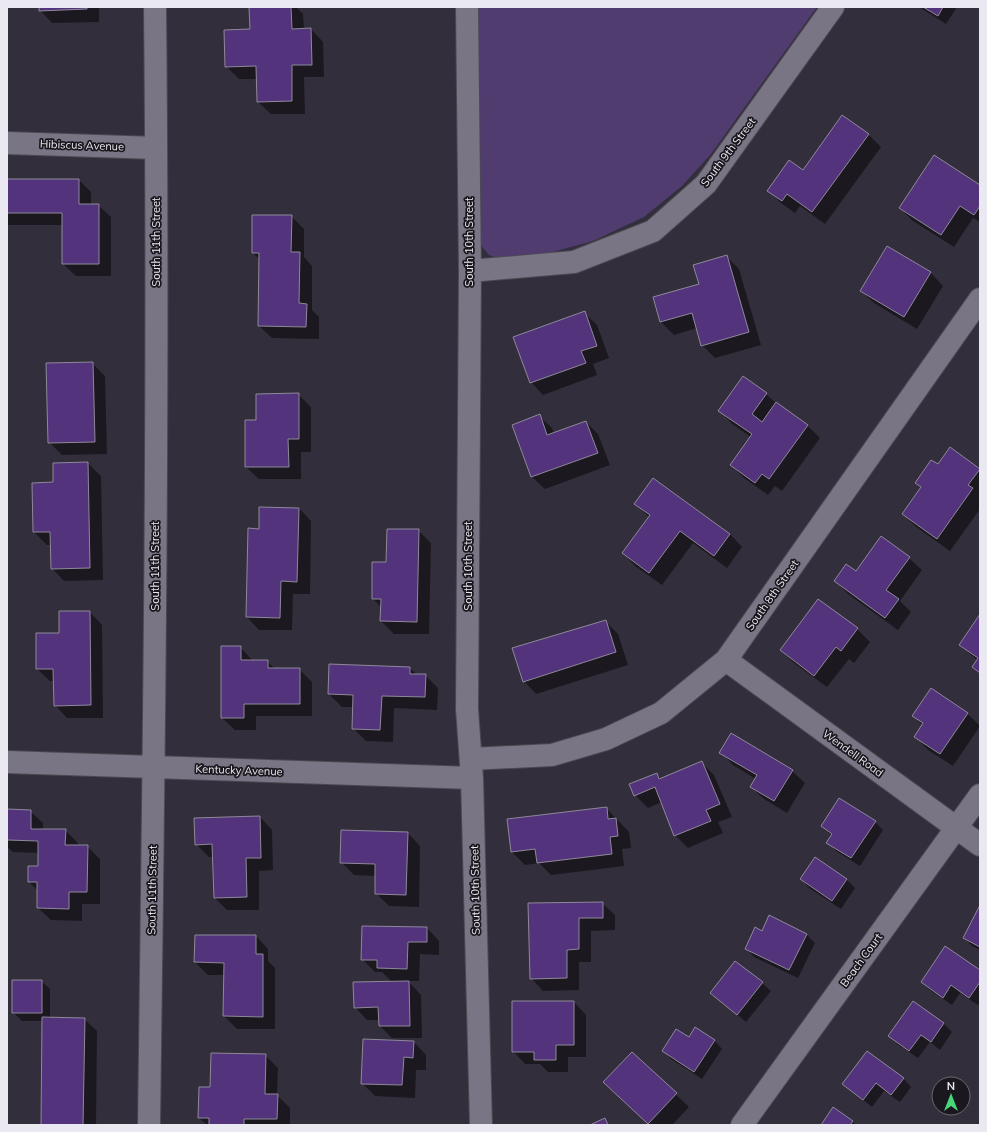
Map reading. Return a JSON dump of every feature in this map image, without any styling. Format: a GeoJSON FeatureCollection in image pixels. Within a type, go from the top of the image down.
{"type":"FeatureCollection","features":[{"type":"Feature","properties":{"kind":"street","name":"South 11th Street"},"geometry":{"type":"LineString","coordinates":[[149,1125],[154,767],[155,7]]}},
{"type":"Feature","properties":{"kind":"street","name":"South 10th Street"},"geometry":{"type":"LineString","coordinates":[[467,7],[470,271],[467,709],[471,769],[481,1125]]}},
{"type":"Feature","properties":{"kind":"street","name":"South 9th Street"},"geometry":{"type":"LineString","coordinates":[[470,271],[574,262],[653,231],[706,184],[833,7]]}},
{"type":"Feature","properties":{"kind":"street","name":"Hibiscus Avenue"},"geometry":{"type":"LineString","coordinates":[[7,143],[156,148]]}},
{"type":"Feature","properties":{"kind":"street","name":"South 8th Street"},"geometry":{"type":"LineString","coordinates":[[471,769],[552,755],[606,739],[661,713],[726,660],[980,299]]}},
{"type":"Feature","properties":{"kind":"street","name":"Wendell Road"},"geometry":{"type":"LineString","coordinates":[[726,660],[980,845]]}},
{"type":"Feature","properties":{"kind":"street","name":"Kentucky Avenue"},"geometry":{"type":"LineString","coordinates":[[7,762],[154,767],[471,769]]}},
{"type":"Feature","properties":{"kind":"street","name":"Beach Court"},"geometry":{"type":"LineString","coordinates":[[742,1125],[980,795]]}},
{"type":"Feature","properties":{"kind":"shaded area"},"geometry":{"type":"Polygon","coordinates":[[[477,7],[817,7],[711,154],[682,186],[644,217],[593,241],[549,253],[496,258],[489,255],[479,243],[477,7]]]}},
{"type":"Feature","properties":{"kind":"building"},"geometry":{"type":"Polygon","coordinates":[[[39,7],[87,7],[87,9],[39,11],[39,7]]]}},
{"type":"Feature","properties":{"kind":"building"},"geometry":{"type":"Polygon","coordinates":[[[249,7],[291,7],[292,29],[311,28],[312,65],[292,65],[292,101],[257,102],[256,66],[225,67],[224,30],[250,29],[249,7]]]}},
{"type":"Feature","properties":{"kind":"building"},"geometry":{"type":"Polygon","coordinates":[[[923,7],[943,7],[938,16],[923,7]]]}},
{"type":"Feature","properties":{"kind":"building"},"geometry":{"type":"Polygon","coordinates":[[[842,115],[869,134],[812,212],[787,194],[782,201],[767,191],[789,160],[803,170],[842,115]]]}},
{"type":"Feature","properties":{"kind":"building"},"geometry":{"type":"Polygon","coordinates":[[[934,155],[980,185],[980,206],[974,215],[960,206],[941,235],[899,208],[934,155]]]}},
{"type":"Feature","properties":{"kind":"building"},"geometry":{"type":"Polygon","coordinates":[[[7,179],[79,179],[79,204],[99,204],[99,264],[62,264],[62,213],[7,213],[7,179]]]}},
{"type":"Feature","properties":{"kind":"building"},"geometry":{"type":"Polygon","coordinates":[[[252,215],[292,215],[291,252],[300,252],[299,303],[307,304],[306,327],[258,326],[259,253],[252,253],[252,215]]]}},
{"type":"Feature","properties":{"kind":"building"},"geometry":{"type":"Polygon","coordinates":[[[887,246],[931,272],[904,317],[860,291],[887,246]]]}},
{"type":"Feature","properties":{"kind":"building"},"geometry":{"type":"Polygon","coordinates":[[[727,255],[749,332],[701,346],[692,313],[660,322],[653,297],[699,284],[693,265],[727,255]]]}},
{"type":"Feature","properties":{"kind":"building"},"geometry":{"type":"Polygon","coordinates":[[[585,311],[597,346],[581,351],[586,363],[530,383],[513,337],[585,311]]]}},
{"type":"Feature","properties":{"kind":"building"},"geometry":{"type":"Polygon","coordinates":[[[93,362],[95,442],[48,443],[46,363],[93,362]]]}},
{"type":"Feature","properties":{"kind":"building"},"geometry":{"type":"Polygon","coordinates":[[[743,376],[767,393],[752,414],[762,422],[776,402],[808,425],[769,479],[762,474],[755,483],[730,465],[752,434],[718,411],[743,376]]]}},
{"type":"Feature","properties":{"kind":"building"},"geometry":{"type":"Polygon","coordinates":[[[299,393],[299,439],[288,439],[289,467],[245,467],[245,420],[256,420],[256,394],[299,393]]]}},
{"type":"Feature","properties":{"kind":"building"},"geometry":{"type":"Polygon","coordinates":[[[540,414],[547,435],[586,421],[598,453],[531,477],[512,425],[540,414]]]}},
{"type":"Feature","properties":{"kind":"building"},"geometry":{"type":"Polygon","coordinates":[[[950,447],[980,469],[968,485],[973,488],[937,539],[902,514],[921,487],[915,483],[931,460],[938,464],[950,447]]]}},
{"type":"Feature","properties":{"kind":"building"},"geometry":{"type":"Polygon","coordinates":[[[88,462],[90,568],[51,569],[50,532],[33,532],[32,483],[53,482],[53,463],[88,462]]]}},
{"type":"Feature","properties":{"kind":"building"},"geometry":{"type":"Polygon","coordinates":[[[653,478],[730,534],[714,556],[680,531],[649,573],[622,553],[650,515],[634,504],[653,478]]]}},
{"type":"Feature","properties":{"kind":"building"},"geometry":{"type":"Polygon","coordinates":[[[259,507],[299,508],[297,582],[281,581],[280,618],[246,617],[248,528],[259,529],[259,507]]]}},
{"type":"Feature","properties":{"kind":"building"},"geometry":{"type":"Polygon","coordinates":[[[387,529],[419,529],[417,622],[380,621],[381,599],[372,599],[372,562],[386,562],[387,529]]]}},
{"type":"Feature","properties":{"kind":"building"},"geometry":{"type":"Polygon","coordinates":[[[881,536],[910,557],[886,590],[899,599],[885,618],[834,581],[846,564],[856,571],[881,536]]]}},
{"type":"Feature","properties":{"kind":"building"},"geometry":{"type":"Polygon","coordinates":[[[818,599],[858,628],[841,651],[836,647],[814,676],[780,650],[818,599]]]}},
{"type":"Feature","properties":{"kind":"building"},"geometry":{"type":"Polygon","coordinates":[[[59,611],[90,611],[91,705],[54,706],[53,669],[36,669],[36,633],[59,633],[59,611]]]}},
{"type":"Feature","properties":{"kind":"building"},"geometry":{"type":"Polygon","coordinates":[[[980,614],[980,673],[972,667],[978,658],[959,645],[980,614]]]}},
{"type":"Feature","properties":{"kind":"building"},"geometry":{"type":"Polygon","coordinates":[[[606,620],[616,652],[523,682],[512,648],[606,620]]]}},
{"type":"Feature","properties":{"kind":"building"},"geometry":{"type":"Polygon","coordinates":[[[221,646],[241,646],[241,660],[268,660],[268,668],[300,668],[300,704],[244,704],[244,718],[221,718],[221,646]]]}},
{"type":"Feature","properties":{"kind":"building"},"geometry":{"type":"Polygon","coordinates":[[[329,664],[410,667],[410,674],[426,674],[425,697],[382,696],[380,730],[352,729],[353,695],[328,694],[329,664]]]}},
{"type":"Feature","properties":{"kind":"building"},"geometry":{"type":"Polygon","coordinates":[[[931,688],[968,713],[940,754],[914,737],[923,723],[912,716],[931,688]]]}},
{"type":"Feature","properties":{"kind":"building"},"geometry":{"type":"Polygon","coordinates":[[[731,733],[793,770],[774,801],[750,787],[757,775],[719,753],[731,733]]]}},
{"type":"Feature","properties":{"kind":"building"},"geometry":{"type":"Polygon","coordinates":[[[702,761],[720,804],[706,810],[711,821],[674,836],[655,787],[634,796],[629,784],[657,773],[659,779],[702,761]]]}},
{"type":"Feature","properties":{"kind":"building"},"geometry":{"type":"Polygon","coordinates":[[[839,798],[876,821],[851,858],[826,843],[832,834],[821,826],[839,798]]]}},
{"type":"Feature","properties":{"kind":"building"},"geometry":{"type":"Polygon","coordinates":[[[607,807],[608,819],[616,818],[618,836],[610,837],[612,854],[537,863],[535,849],[511,852],[507,819],[607,807]]]}},
{"type":"Feature","properties":{"kind":"building"},"geometry":{"type":"Polygon","coordinates":[[[7,809],[31,810],[31,829],[66,829],[65,845],[88,845],[87,892],[69,892],[69,909],[37,908],[37,882],[28,882],[28,866],[38,866],[38,841],[7,840],[7,809]]]}},
{"type":"Feature","properties":{"kind":"building"},"geometry":{"type":"Polygon","coordinates":[[[260,816],[261,858],[246,858],[247,897],[214,898],[212,844],[195,845],[194,818],[260,816]]]}},
{"type":"Feature","properties":{"kind":"building"},"geometry":{"type":"Polygon","coordinates":[[[341,830],[408,832],[406,895],[375,894],[375,864],[340,863],[341,830]]]}},
{"type":"Feature","properties":{"kind":"building"},"geometry":{"type":"Polygon","coordinates":[[[815,857],[847,879],[832,901],[800,879],[815,857]]]}},
{"type":"Feature","properties":{"kind":"building"},"geometry":{"type":"Polygon","coordinates":[[[603,902],[603,918],[579,918],[579,949],[567,950],[567,978],[530,979],[528,903],[603,902]]]}},
{"type":"Feature","properties":{"kind":"building"},"geometry":{"type":"Polygon","coordinates":[[[980,905],[980,947],[963,938],[980,905]]]}},
{"type":"Feature","properties":{"kind":"building"},"geometry":{"type":"Polygon","coordinates":[[[769,915],[807,934],[789,970],[745,949],[755,927],[762,931],[769,915]]]}},
{"type":"Feature","properties":{"kind":"building"},"geometry":{"type":"Polygon","coordinates":[[[362,926],[427,927],[427,942],[408,942],[407,969],[377,968],[377,960],[361,960],[362,926]]]}},
{"type":"Feature","properties":{"kind":"building"},"geometry":{"type":"Polygon","coordinates":[[[195,935],[256,935],[256,954],[263,954],[263,1017],[223,1016],[224,963],[194,962],[195,935]]]}},
{"type":"Feature","properties":{"kind":"building"},"geometry":{"type":"Polygon","coordinates":[[[945,946],[980,970],[980,982],[969,998],[951,985],[943,998],[921,982],[945,946]]]}},
{"type":"Feature","properties":{"kind":"building"},"geometry":{"type":"Polygon","coordinates":[[[735,961],[763,982],[737,1015],[710,993],[735,961]]]}},
{"type":"Feature","properties":{"kind":"building"},"geometry":{"type":"Polygon","coordinates":[[[12,980],[42,980],[42,1013],[12,1013],[12,980]]]}},
{"type":"Feature","properties":{"kind":"building"},"geometry":{"type":"Polygon","coordinates":[[[409,981],[410,1026],[379,1026],[378,1007],[354,1008],[353,982],[409,981]]]}},
{"type":"Feature","properties":{"kind":"building"},"geometry":{"type":"Polygon","coordinates":[[[512,1001],[574,1001],[574,1045],[556,1045],[556,1060],[534,1060],[534,1052],[512,1052],[512,1001]]]}},
{"type":"Feature","properties":{"kind":"building"},"geometry":{"type":"Polygon","coordinates":[[[913,1001],[944,1023],[931,1042],[921,1035],[909,1051],[888,1036],[913,1001]]]}},
{"type":"Feature","properties":{"kind":"building"},"geometry":{"type":"Polygon","coordinates":[[[42,1017],[85,1018],[83,1125],[41,1125],[42,1017]]]}},
{"type":"Feature","properties":{"kind":"building"},"geometry":{"type":"Polygon","coordinates":[[[695,1027],[715,1040],[694,1072],[662,1051],[676,1029],[689,1037],[695,1027]]]}},
{"type":"Feature","properties":{"kind":"building"},"geometry":{"type":"Polygon","coordinates":[[[363,1039],[414,1041],[413,1058],[404,1057],[402,1085],[361,1084],[363,1039]]]}},
{"type":"Feature","properties":{"kind":"building"},"geometry":{"type":"Polygon","coordinates":[[[867,1051],[904,1078],[891,1095],[876,1083],[863,1100],[842,1084],[867,1051]]]}},
{"type":"Feature","properties":{"kind":"building"},"geometry":{"type":"Polygon","coordinates":[[[632,1052],[677,1093],[648,1124],[603,1082],[632,1052]]]}},
{"type":"Feature","properties":{"kind":"building"},"geometry":{"type":"Polygon","coordinates":[[[211,1053],[266,1054],[265,1094],[278,1094],[277,1119],[244,1119],[244,1125],[209,1125],[209,1118],[198,1118],[199,1087],[210,1087],[211,1053]]]}},
{"type":"Feature","properties":{"kind":"building"},"geometry":{"type":"Polygon","coordinates":[[[833,1107],[853,1121],[850,1125],[821,1125],[833,1107]]]}},
{"type":"Feature","properties":{"kind":"building"},"geometry":{"type":"Polygon","coordinates":[[[605,1118],[608,1125],[590,1125],[605,1118]]]}}]}
